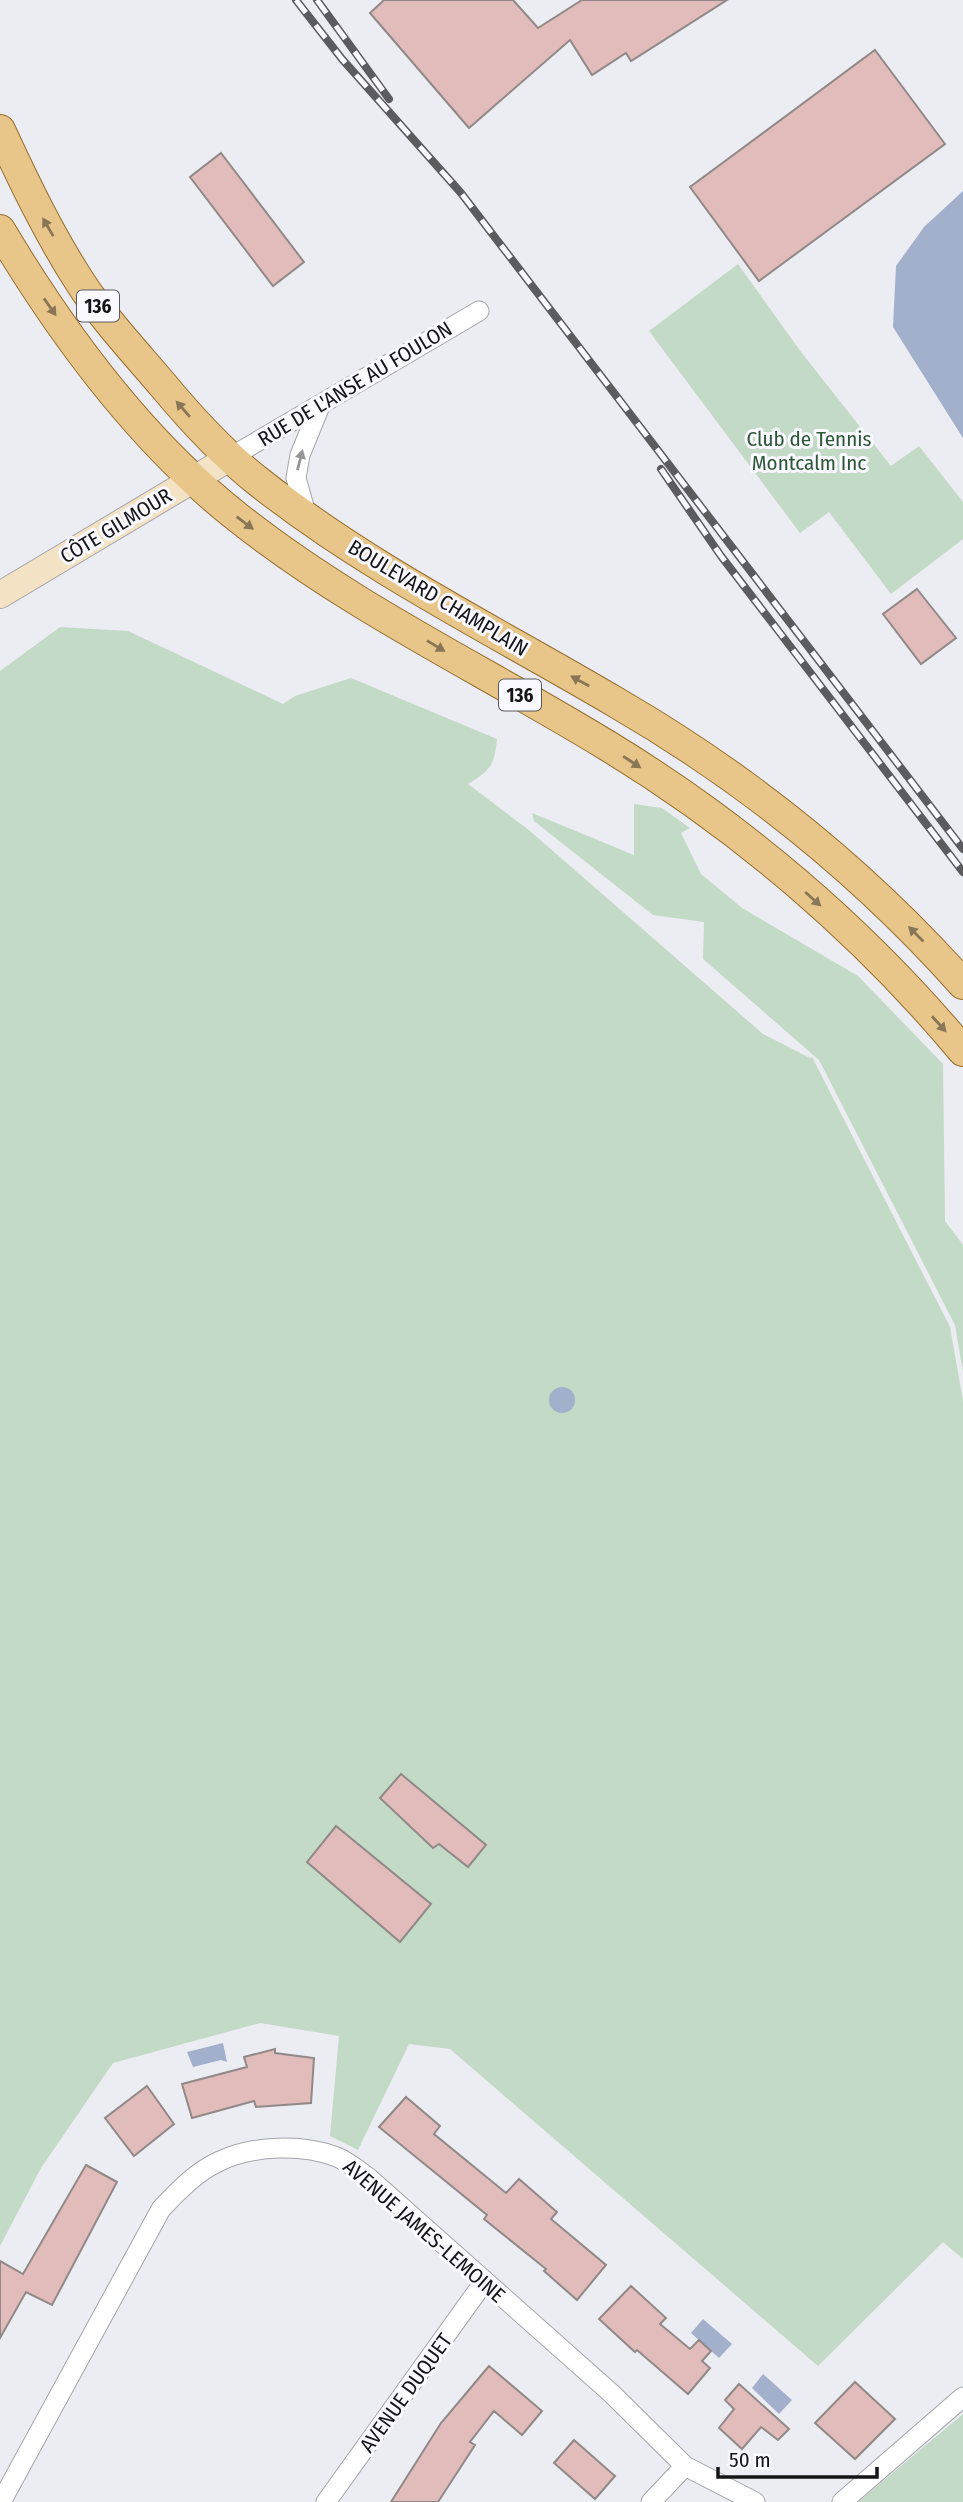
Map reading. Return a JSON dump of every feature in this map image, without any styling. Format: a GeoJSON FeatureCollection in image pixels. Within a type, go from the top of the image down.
{"type":"FeatureCollection","features":[{"type":"Feature","properties":{"kind":"main road","name":"BOULEVARD CHAMPLAIN"},"geometry":{"type":"LineString","coordinates":[[0,130],[29,194],[80,283],[188,416],[257,481],[307,517],[417,588],[619,704],[700,755],[760,798],[857,877],[963,984]]}},
{"type":"Feature","properties":{"kind":"main road","name":"BOULEVARD CHAMPLAIN"},"geometry":{"type":"LineString","coordinates":[[0,230],[23,268],[88,358],[193,479],[235,516],[321,578],[609,747],[698,805],[771,860],[860,942],[890,970],[963,1051]]}},
{"type":"Feature","properties":{"kind":"street","name":"RUE DE L'ANSE AU FOULON"},"geometry":{"type":"LineString","coordinates":[[232,457],[479,311]]}},
{"type":"Feature","properties":{"kind":"street"},"geometry":{"type":"LineString","coordinates":[[307,517],[296,478],[300,455],[320,405]]}},
{"type":"Feature","properties":{"kind":"street","name":"CÔTE GILMOUR"},"geometry":{"type":"LineString","coordinates":[[0,595],[232,457]]}},
{"type":"Feature","properties":{"kind":"street","name":"AVENUE JAMES-LEMOINE"},"geometry":{"type":"LineString","coordinates":[[1,2502],[161,2209],[185,2184],[219,2161],[249,2151],[293,2148],[338,2157],[369,2178],[484,2283],[611,2393],[685,2466],[755,2502]]}},
{"type":"Feature","properties":{"kind":"street","name":"AVENUE DUQUET"},"geometry":{"type":"LineString","coordinates":[[326,2502],[484,2283]]}},
{"type":"Feature","properties":{"kind":"street"},"geometry":{"type":"LineString","coordinates":[[842,2502],[963,2397]]}},
{"type":"Feature","properties":{"kind":"street"},"geometry":{"type":"LineString","coordinates":[[651,2502],[685,2466]]}},
{"type":"Feature","properties":{"kind":"green space","name":"Club de Tennis Montcalm Inc"},"geometry":{"type":"Polygon","coordinates":[[[738,264],[801,352],[891,466],[919,446],[963,502],[963,539],[891,594],[829,512],[800,533],[649,331],[738,264]]]}},
{"type":"Feature","properties":{"kind":"green space"},"geometry":{"type":"Polygon","coordinates":[[[60,627],[128,631],[283,704],[295,696],[351,678],[497,739],[490,767],[468,784],[530,831],[763,1034],[812,1057],[950,1327],[963,1401],[963,2259],[943,2242],[818,2366],[450,2049],[409,2044],[358,2150],[330,2136],[339,2036],[260,2023],[113,2063],[41,2168],[0,2246],[0,671],[60,627]]]}},
{"type":"Feature","properties":{"kind":"green space"},"geometry":{"type":"Polygon","coordinates":[[[634,804],[662,808],[690,828],[681,833],[701,874],[742,908],[858,976],[943,1064],[945,1221],[963,1245],[963,1372],[955,1325],[819,1060],[703,959],[704,922],[653,915],[534,821],[532,813],[634,855],[634,804]]]}},
{"type":"Feature","properties":{"kind":"green space"},"geometry":{"type":"Polygon","coordinates":[[[963,2414],[963,2502],[858,2502],[963,2414]]]}},
{"type":"Feature","properties":{"kind":"water"},"geometry":{"type":"Polygon","coordinates":[[[963,191],[963,438],[893,327],[896,266],[924,227],[963,191]]]}},
{"type":"Feature","properties":{"kind":"water"},"geometry":{"type":"Polygon","coordinates":[[[562,1387],[571,1391],[575,1400],[571,1409],[562,1413],[553,1409],[549,1400],[553,1391],[562,1387]]]}},
{"type":"Feature","properties":{"kind":"water"},"geometry":{"type":"Polygon","coordinates":[[[223,2043],[227,2062],[221,2060],[193,2067],[187,2052],[223,2043]]]}},
{"type":"Feature","properties":{"kind":"water"},"geometry":{"type":"Polygon","coordinates":[[[703,2319],[732,2344],[719,2358],[691,2333],[703,2319]]]}},
{"type":"Feature","properties":{"kind":"water"},"geometry":{"type":"Polygon","coordinates":[[[763,2374],[792,2400],[779,2414],[752,2388],[763,2374]]]}},
{"type":"Feature","properties":{"kind":"building"},"geometry":{"type":"Polygon","coordinates":[[[384,0],[513,0],[538,28],[582,0],[727,0],[631,61],[626,53],[592,75],[570,40],[469,128],[370,13],[384,0]]]}},
{"type":"Feature","properties":{"kind":"building"},"geometry":{"type":"Polygon","coordinates":[[[875,50],[945,144],[759,281],[690,187],[875,50]]]}},
{"type":"Feature","properties":{"kind":"building"},"geometry":{"type":"Polygon","coordinates":[[[221,153],[304,262],[273,286],[190,177],[221,153]]]}},
{"type":"Feature","properties":{"kind":"building"},"geometry":{"type":"Polygon","coordinates":[[[917,589],[956,638],[921,664],[883,614],[917,589]]]}},
{"type":"Feature","properties":{"kind":"building"},"geometry":{"type":"Polygon","coordinates":[[[401,1774],[486,1845],[468,1867],[439,1844],[433,1848],[380,1798],[401,1774]]]}},
{"type":"Feature","properties":{"kind":"building"},"geometry":{"type":"Polygon","coordinates":[[[336,1826],[431,1904],[400,1942],[307,1862],[336,1826]]]}},
{"type":"Feature","properties":{"kind":"building"},"geometry":{"type":"Polygon","coordinates":[[[275,2049],[275,2053],[314,2058],[311,2103],[256,2107],[254,2101],[192,2118],[182,2084],[247,2067],[244,2057],[275,2049]]]}},
{"type":"Feature","properties":{"kind":"building"},"geometry":{"type":"Polygon","coordinates":[[[147,2086],[174,2124],[134,2156],[105,2118],[147,2086]]]}},
{"type":"Feature","properties":{"kind":"building"},"geometry":{"type":"Polygon","coordinates":[[[406,2097],[440,2126],[434,2134],[506,2193],[519,2179],[557,2212],[551,2219],[606,2265],[577,2300],[544,2271],[546,2269],[484,2219],[487,2215],[379,2127],[406,2097]]]}},
{"type":"Feature","properties":{"kind":"building"},"geometry":{"type":"Polygon","coordinates":[[[86,2165],[117,2182],[52,2305],[26,2292],[0,2338],[0,2261],[23,2274],[86,2165]]]}},
{"type":"Feature","properties":{"kind":"building"},"geometry":{"type":"Polygon","coordinates":[[[631,2286],[666,2318],[660,2324],[690,2349],[699,2340],[711,2351],[702,2361],[710,2368],[688,2394],[599,2319],[631,2286]]]}},
{"type":"Feature","properties":{"kind":"building"},"geometry":{"type":"Polygon","coordinates":[[[489,2366],[542,2411],[522,2435],[494,2411],[470,2442],[475,2445],[438,2502],[391,2502],[441,2423],[489,2366]]]}},
{"type":"Feature","properties":{"kind":"building"},"geometry":{"type":"Polygon","coordinates":[[[855,2382],[895,2419],[855,2459],[815,2423],[855,2382]]]}},
{"type":"Feature","properties":{"kind":"building"},"geometry":{"type":"Polygon","coordinates":[[[739,2384],[789,2429],[778,2440],[761,2427],[742,2449],[719,2428],[734,2409],[725,2400],[739,2384]]]}},
{"type":"Feature","properties":{"kind":"building"},"geometry":{"type":"Polygon","coordinates":[[[574,2440],[615,2476],[595,2499],[554,2463],[574,2440]]]}},
{"type":"Feature","properties":{"kind":"railway"},"geometry":{"type":"LineString","coordinates":[[296,0],[342,59],[461,193],[963,849]]}},
{"type":"Feature","properties":{"kind":"railway"},"geometry":{"type":"LineString","coordinates":[[317,0],[389,99]]}},
{"type":"Feature","properties":{"kind":"railway"},"geometry":{"type":"LineString","coordinates":[[661,469],[721,556],[963,872]]}}]}
